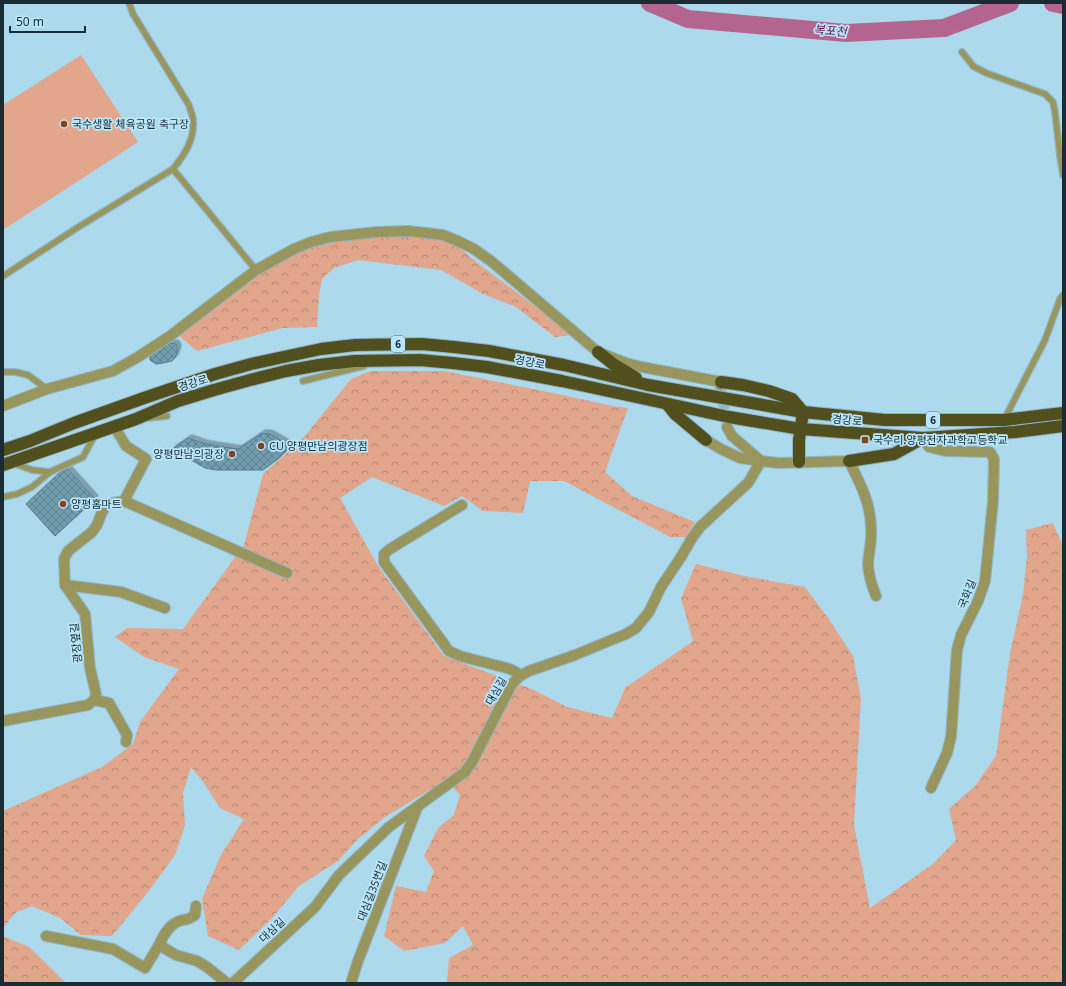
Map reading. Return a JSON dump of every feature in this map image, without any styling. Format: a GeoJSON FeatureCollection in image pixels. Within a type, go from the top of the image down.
{"type":"FeatureCollection","features":[{"type":"Feature","properties":{"kind":"highway","name":"경강로"},"geometry":{"type":"LineString","coordinates":[[3,450],[74,423],[215,374],[251,364],[321,349],[355,345],[422,344],[489,351],[564,365],[648,385],[803,412],[885,420],[1004,420],[1063,414]]}},
{"type":"Feature","properties":{"kind":"highway"},"geometry":{"type":"LineString","coordinates":[[598,352],[613,364],[648,385]]}},
{"type":"Feature","properties":{"kind":"highway","name":"경강로"},"geometry":{"type":"LineString","coordinates":[[7,463],[136,419],[178,401],[250,380],[319,365],[354,361],[420,360],[452,362],[487,367],[562,381],[729,417],[800,429],[923,438],[1015,432],[1063,426]]}},
{"type":"Feature","properties":{"kind":"highway"},"geometry":{"type":"LineString","coordinates":[[720,383],[743,385],[792,399],[803,412],[799,440],[799,462]]}},
{"type":"Feature","properties":{"kind":"highway"},"geometry":{"type":"LineString","coordinates":[[667,404],[676,414],[706,440]]}},
{"type":"Feature","properties":{"kind":"highway"},"geometry":{"type":"LineString","coordinates":[[849,461],[894,454],[923,438]]}},
{"type":"Feature","properties":{"kind":"street"},"geometry":{"type":"LineString","coordinates":[[3,406],[47,389],[113,371],[170,336],[256,270],[294,248],[330,237],[377,232],[427,232],[443,235],[458,241],[474,249],[490,261],[598,352],[626,363],[720,383]]}},
{"type":"Feature","properties":{"kind":"street"},"geometry":{"type":"LineString","coordinates":[[114,426],[126,446],[146,459],[124,501]]}},
{"type":"Feature","properties":{"kind":"street"},"geometry":{"type":"LineString","coordinates":[[727,427],[732,436],[761,461]]}},
{"type":"Feature","properties":{"kind":"street","name":"국화길"},"geometry":{"type":"LineString","coordinates":[[923,438],[929,447],[945,451],[990,452],[994,459],[993,501],[985,581],[978,601],[961,635],[957,650],[951,737],[947,753],[931,788]]}},
{"type":"Feature","properties":{"kind":"street"},"geometry":{"type":"LineString","coordinates":[[706,440],[740,458],[780,463],[849,461],[866,495],[872,529],[868,564],[876,596]]}},
{"type":"Feature","properties":{"kind":"street","name":"대심길"},"geometry":{"type":"LineString","coordinates":[[233,983],[314,906],[339,875],[389,827],[465,772],[472,762],[512,684],[520,676],[529,671],[565,659],[626,634],[636,628],[649,612],[662,587],[700,527],[748,483],[761,461]]}},
{"type":"Feature","properties":{"kind":"street"},"geometry":{"type":"LineString","coordinates":[[165,608],[121,592],[65,585],[64,558],[68,551],[92,532],[107,504],[124,501],[287,573]]}},
{"type":"Feature","properties":{"kind":"street"},"geometry":{"type":"LineString","coordinates":[[462,505],[390,549],[384,554],[384,562],[449,651],[460,656],[510,669],[520,676]]}},
{"type":"Feature","properties":{"kind":"street","name":"광장옆길"},"geometry":{"type":"LineString","coordinates":[[65,585],[85,614],[90,668],[96,694],[94,700]]}},
{"type":"Feature","properties":{"kind":"street"},"geometry":{"type":"LineString","coordinates":[[3,722],[88,705],[94,700],[109,703],[127,735],[126,742]]}},
{"type":"Feature","properties":{"kind":"street","name":"대심길35번길"},"geometry":{"type":"LineString","coordinates":[[351,983],[358,961],[417,808]]}},
{"type":"Feature","properties":{"kind":"street"},"geometry":{"type":"LineString","coordinates":[[46,936],[113,949],[145,968],[165,933],[178,921],[189,920],[195,915],[196,906]]}},
{"type":"Feature","properties":{"kind":"street"},"geometry":{"type":"LineString","coordinates":[[159,945],[176,955],[197,961],[227,983]]}},
{"type":"Feature","properties":{"kind":"lane"},"geometry":{"type":"LineString","coordinates":[[3,276],[173,168],[185,154],[192,136],[193,120],[189,105],[133,14],[129,3]]}},
{"type":"Feature","properties":{"kind":"lane"},"geometry":{"type":"LineString","coordinates":[[962,52],[973,66],[986,73],[1045,94],[1053,102],[1063,175]]}},
{"type":"Feature","properties":{"kind":"lane"},"geometry":{"type":"LineString","coordinates":[[173,168],[256,270]]}},
{"type":"Feature","properties":{"kind":"lane"},"geometry":{"type":"LineString","coordinates":[[1004,420],[1045,340],[1060,299],[1063,295]]}},
{"type":"Feature","properties":{"kind":"lane"},"geometry":{"type":"LineString","coordinates":[[302,381],[388,360]]}},
{"type":"Feature","properties":{"kind":"lane"},"geometry":{"type":"LineString","coordinates":[[3,372],[15,372],[28,375],[47,389]]}},
{"type":"Feature","properties":{"kind":"lane"},"geometry":{"type":"LineString","coordinates":[[136,419],[167,416]]}},
{"type":"Feature","properties":{"kind":"lane"},"geometry":{"type":"LineString","coordinates":[[3,497],[17,494],[32,487],[50,472],[83,457],[96,432]]}},
{"type":"Feature","properties":{"kind":"lane"},"geometry":{"type":"LineString","coordinates":[[7,463],[32,470],[50,472]]}},
{"type":"Feature","properties":{"kind":"green space","name":"국수생활 체육공원 축구장"},"geometry":{"type":"Polygon","coordinates":[[[81,55],[138,142],[3,230],[3,105],[81,55]]]}},
{"type":"Feature","properties":{"kind":"green space"},"geometry":{"type":"Polygon","coordinates":[[[375,234],[443,238],[458,246],[476,262],[573,335],[555,337],[516,307],[483,294],[441,270],[358,260],[334,268],[322,279],[319,295],[317,327],[283,328],[197,351],[171,329],[246,278],[291,254],[341,239],[375,234]]]}},
{"type":"Feature","properties":{"kind":"green space"},"geometry":{"type":"Polygon","coordinates":[[[371,371],[444,371],[628,408],[605,472],[632,496],[695,522],[686,537],[670,537],[564,481],[530,481],[523,513],[483,511],[462,496],[444,506],[372,477],[340,498],[378,566],[444,656],[534,690],[567,707],[612,718],[625,688],[693,641],[681,598],[696,564],[744,576],[805,587],[853,656],[861,699],[854,825],[870,908],[933,864],[956,840],[949,809],[975,786],[996,756],[1010,654],[1023,595],[1027,556],[1026,530],[1053,523],[1063,546],[1063,983],[447,983],[449,958],[473,945],[463,926],[445,943],[404,951],[384,936],[396,886],[426,892],[434,871],[424,856],[438,828],[454,815],[460,795],[446,780],[385,817],[357,840],[338,861],[299,886],[272,918],[239,950],[208,936],[202,899],[221,855],[244,819],[220,808],[202,780],[191,767],[183,793],[185,825],[175,855],[148,892],[112,936],[81,935],[60,918],[32,906],[15,913],[3,928],[3,811],[102,767],[133,744],[140,722],[179,669],[144,657],[115,637],[127,628],[183,629],[244,545],[263,474],[305,436],[351,379],[371,371]]]}},
{"type":"Feature","properties":{"kind":"green space"},"geometry":{"type":"Polygon","coordinates":[[[3,936],[29,947],[66,983],[3,983],[3,936]]]}},
{"type":"Feature","properties":{"kind":"building"},"geometry":{"type":"Polygon","coordinates":[[[170,343],[176,344],[178,349],[175,358],[172,361],[156,364],[150,360],[150,355],[161,347],[170,343]]]}},
{"type":"Feature","properties":{"kind":"building","name":"양평만남의광장"},"geometry":{"type":"Polygon","coordinates":[[[262,433],[270,434],[291,446],[278,459],[263,470],[216,470],[205,468],[172,449],[188,438],[206,444],[238,449],[262,433]]]}},
{"type":"Feature","properties":{"kind":"building"},"geometry":{"type":"Polygon","coordinates":[[[66,467],[95,499],[55,536],[26,504],[66,467]]]}},
{"type":"Feature","properties":{"kind":"waterway","name":"복포천"},"geometry":{"type":"LineString","coordinates":[[650,3],[688,19],[846,33],[944,28],[1010,3]]}},
{"type":"Feature","properties":{"kind":"waterway","name":"복포천"},"geometry":{"type":"LineString","coordinates":[[1053,3],[1063,5]]}},
{"type":"Feature","properties":{"kind":"tunnel"},"geometry":{"type":"LineString","coordinates":[[720,385],[727,423]]}},
{"type":"Feature","properties":{"kind":"place","name":"국수생활 체육공원 축구장"},"geometry":{"type":"Point","coordinates":[64,124]}},
{"type":"Feature","properties":{"kind":"place","name":"국수리.양평전자과학고등학교"},"geometry":{"type":"Point","coordinates":[865,440]}},
{"type":"Feature","properties":{"kind":"place","name":"CU 양평만남의광장점"},"geometry":{"type":"Point","coordinates":[261,446]}},
{"type":"Feature","properties":{"kind":"place","name":"양평만남의광장"},"geometry":{"type":"Point","coordinates":[232,454]}},
{"type":"Feature","properties":{"kind":"place","name":"양평홈마트"},"geometry":{"type":"Point","coordinates":[63,504]}}]}
